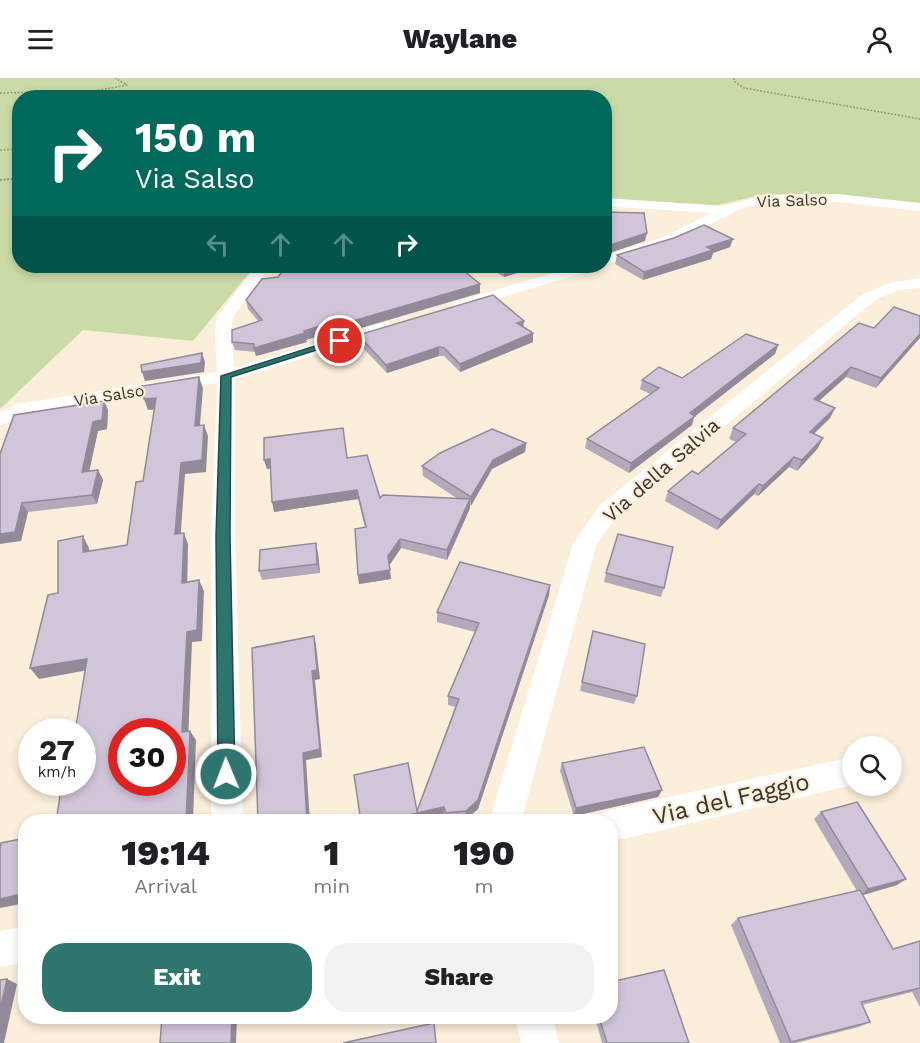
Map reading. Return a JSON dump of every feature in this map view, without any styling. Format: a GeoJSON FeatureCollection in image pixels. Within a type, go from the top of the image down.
{"type":"FeatureCollection","features":[{"type":"Feature","properties":{"kind":"street","name":"Via Salso"},"geometry":{"type":"LineString","coordinates":[[612,258],[666,241],[725,210],[766,199],[837,198],[920,207]]}},
{"type":"Feature","properties":{"kind":"street"},"geometry":{"type":"LineString","coordinates":[[612,203],[725,210]]}},
{"type":"Feature","properties":{"kind":"street"},"geometry":{"type":"LineString","coordinates":[[227,814],[223,536],[225,317],[258,273]]}},
{"type":"Feature","properties":{"kind":"street"},"geometry":{"type":"LineString","coordinates":[[443,310],[567,273]]}},
{"type":"Feature","properties":{"kind":"street","name":"Via della Salvia"},"geometry":{"type":"LineString","coordinates":[[507,814],[585,544],[608,511],[869,297],[895,286],[920,283]]}},
{"type":"Feature","properties":{"kind":"street","name":"Via Salso"},"geometry":{"type":"LineString","coordinates":[[4,417],[226,376],[409,321]]}},
{"type":"Feature","properties":{"kind":"street","name":"Via del Faggio"},"geometry":{"type":"LineString","coordinates":[[618,824],[842,773]]}},
{"type":"Feature","properties":{"kind":"street"},"geometry":{"type":"LineString","coordinates":[[0,949],[18,946]]}},
{"type":"Feature","properties":{"kind":"street"},"geometry":{"type":"LineString","coordinates":[[536,1024],[540,1043]]}},
{"type":"Feature","properties":{"kind":"path"},"geometry":{"type":"LineString","coordinates":[[100,90],[127,85],[115,78]]}},
{"type":"Feature","properties":{"kind":"path"},"geometry":{"type":"LineString","coordinates":[[734,78],[734,81],[744,88],[920,119]]}},
{"type":"Feature","properties":{"kind":"green space"},"geometry":{"type":"Polygon","coordinates":[[[0,78],[920,78],[920,204],[809,194],[760,195],[714,206],[612,199],[612,90],[12,90],[12,273],[249,273],[193,341],[83,330],[0,409],[0,78]]]}},
{"type":"Feature","properties":{"kind":"building"},"geometry":{"type":"Polygon","coordinates":[[[612,212],[644,213],[647,233],[612,244],[612,212]]]}},
{"type":"Feature","properties":{"kind":"building"},"geometry":{"type":"Polygon","coordinates":[[[704,225],[733,239],[707,247],[713,250],[644,272],[617,255],[674,238],[704,225]]]}},
{"type":"Feature","properties":{"kind":"building"},"geometry":{"type":"Polygon","coordinates":[[[281,273],[467,273],[480,284],[346,323],[342,319],[254,348],[254,344],[232,342],[232,330],[262,320],[246,300],[262,279],[278,277],[281,273]]]}},
{"type":"Feature","properties":{"kind":"building"},"geometry":{"type":"Polygon","coordinates":[[[493,295],[524,321],[517,323],[533,333],[460,364],[444,348],[439,347],[386,365],[358,335],[493,295]]]}},
{"type":"Feature","properties":{"kind":"building"},"geometry":{"type":"Polygon","coordinates":[[[894,307],[920,316],[920,334],[881,378],[851,367],[814,399],[835,408],[810,432],[823,438],[802,460],[794,457],[763,486],[759,484],[721,520],[668,491],[692,471],[698,474],[746,434],[733,428],[859,323],[874,328],[894,307]]]}},
{"type":"Feature","properties":{"kind":"building"},"geometry":{"type":"Polygon","coordinates":[[[746,334],[778,345],[690,413],[695,416],[631,463],[587,439],[659,388],[642,380],[659,367],[682,378],[746,334]]]}},
{"type":"Feature","properties":{"kind":"building"},"geometry":{"type":"Polygon","coordinates":[[[202,353],[201,363],[142,372],[141,365],[202,353]]]}},
{"type":"Feature","properties":{"kind":"building"},"geometry":{"type":"Polygon","coordinates":[[[199,377],[195,426],[204,425],[202,460],[181,463],[175,534],[184,533],[182,583],[199,580],[197,630],[187,632],[183,718],[108,718],[108,796],[186,796],[186,732],[190,731],[186,814],[57,814],[60,796],[96,796],[96,718],[77,718],[87,659],[30,668],[48,595],[58,593],[58,541],[83,536],[83,552],[127,545],[136,482],[143,481],[156,398],[144,399],[142,386],[199,377]]]}},
{"type":"Feature","properties":{"kind":"building"},"geometry":{"type":"Polygon","coordinates":[[[104,401],[102,420],[93,422],[82,472],[98,470],[92,495],[22,503],[15,532],[0,534],[0,454],[14,415],[104,401]]]}},
{"type":"Feature","properties":{"kind":"building"},"geometry":{"type":"Polygon","coordinates":[[[343,428],[347,458],[367,455],[380,498],[383,495],[470,499],[447,550],[400,539],[388,556],[390,570],[358,575],[355,529],[366,527],[357,490],[272,502],[270,459],[264,460],[264,438],[343,428]]]}},
{"type":"Feature","properties":{"kind":"building"},"geometry":{"type":"Polygon","coordinates":[[[492,429],[526,443],[493,460],[471,497],[422,466],[440,453],[492,429]]]}},
{"type":"Feature","properties":{"kind":"building"},"geometry":{"type":"Polygon","coordinates":[[[618,534],[673,547],[664,588],[606,573],[618,534]]]}},
{"type":"Feature","properties":{"kind":"building"},"geometry":{"type":"Polygon","coordinates":[[[316,543],[317,564],[259,571],[260,550],[316,543]]]}},
{"type":"Feature","properties":{"kind":"building"},"geometry":{"type":"Polygon","coordinates":[[[460,562],[550,585],[478,800],[466,811],[446,813],[444,807],[414,814],[360,814],[354,775],[408,763],[417,811],[459,699],[448,696],[479,623],[437,612],[460,562]]]}},
{"type":"Feature","properties":{"kind":"building"},"geometry":{"type":"Polygon","coordinates":[[[593,631],[645,644],[637,696],[582,682],[593,631]]]}},
{"type":"Feature","properties":{"kind":"building"},"geometry":{"type":"Polygon","coordinates":[[[314,636],[317,670],[312,671],[320,749],[303,753],[307,814],[258,814],[252,648],[314,636]]]}},
{"type":"Feature","properties":{"kind":"building"},"geometry":{"type":"Polygon","coordinates":[[[644,747],[662,790],[576,808],[562,763],[644,747]]]}},
{"type":"Feature","properties":{"kind":"building"},"geometry":{"type":"Polygon","coordinates":[[[857,802],[906,879],[868,889],[821,812],[857,802]]]}},
{"type":"Feature","properties":{"kind":"building"},"geometry":{"type":"Polygon","coordinates":[[[18,840],[18,895],[0,899],[0,849],[1,843],[18,840]]]}},
{"type":"Feature","properties":{"kind":"building"},"geometry":{"type":"Polygon","coordinates":[[[860,890],[893,949],[920,941],[920,988],[861,1002],[870,1022],[791,1042],[738,918],[860,890]]]}},
{"type":"Feature","properties":{"kind":"building"},"geometry":{"type":"Polygon","coordinates":[[[664,970],[689,1043],[607,1043],[601,1024],[618,1024],[618,980],[664,970]]]}},
{"type":"Feature","properties":{"kind":"building"},"geometry":{"type":"Polygon","coordinates":[[[7,979],[0,1009],[0,980],[7,979]]]}},
{"type":"Feature","properties":{"kind":"building"},"geometry":{"type":"Polygon","coordinates":[[[161,1024],[232,1024],[231,1043],[160,1043],[161,1024]]]}},
{"type":"Feature","properties":{"kind":"building"},"geometry":{"type":"Polygon","coordinates":[[[429,1024],[434,1024],[436,1043],[343,1043],[429,1024]]]}},
{"type":"Feature","properties":{"kind":"route"},"geometry":{"type":"LineString","coordinates":[[226,774],[223,536],[226,376],[340,341]]}}]}
